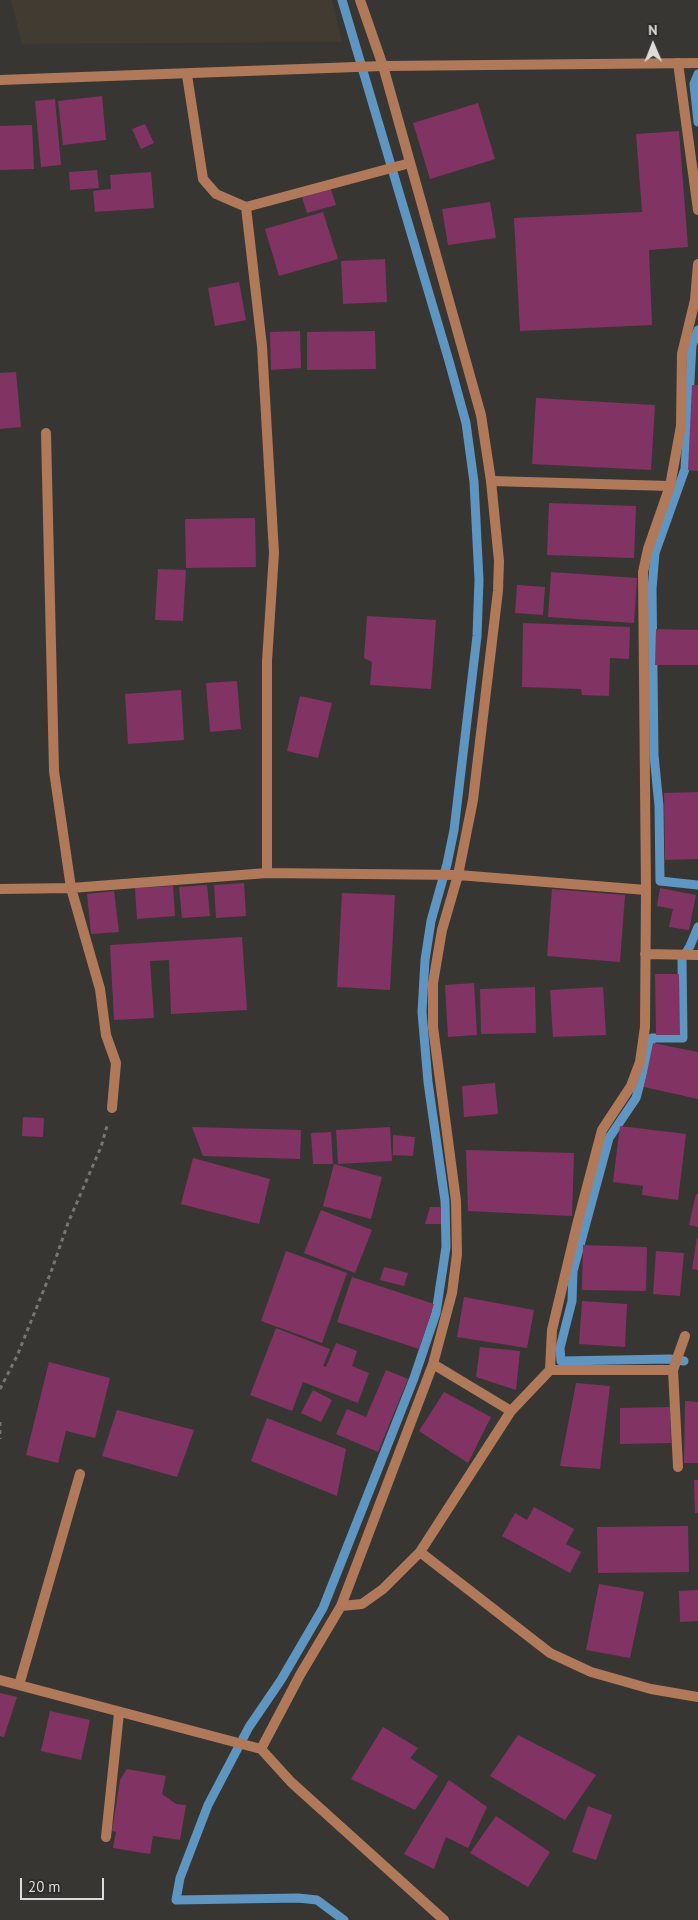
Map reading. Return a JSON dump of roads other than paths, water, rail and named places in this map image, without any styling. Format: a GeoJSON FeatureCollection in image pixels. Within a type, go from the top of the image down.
{"type":"FeatureCollection","features":[{"type":"Feature","properties":{"kind":"street"},"geometry":{"type":"LineString","coordinates":[[261,1749],[300,1675],[341,1606],[433,1364],[452,1293],[457,1254],[456,1201],[433,1027],[433,992],[442,930],[458,875],[473,800],[498,591],[499,561],[482,415],[383,66],[360,0]]}},
{"type":"Feature","properties":{"kind":"street"},"geometry":{"type":"LineString","coordinates":[[678,63],[698,210]]}},
{"type":"Feature","properties":{"kind":"street"},"geometry":{"type":"LineString","coordinates":[[0,80],[187,75],[383,66],[695,63]]}},
{"type":"Feature","properties":{"kind":"street"},"geometry":{"type":"LineString","coordinates":[[187,75],[203,179],[216,194],[246,208],[410,163]]}},
{"type":"Feature","properties":{"kind":"street"},"geometry":{"type":"LineString","coordinates":[[246,208],[262,346],[274,553],[267,661],[267,873]]}},
{"type":"Feature","properties":{"kind":"street"},"geometry":{"type":"LineString","coordinates":[[341,1606],[362,1604],[384,1589],[420,1552],[511,1411],[550,1370],[552,1330],[602,1130],[631,1086],[640,1062],[645,1027],[646,890],[643,572],[648,549],[670,486],[680,426],[682,354],[695,300],[698,264]]}},
{"type":"Feature","properties":{"kind":"street"},"geometry":{"type":"LineString","coordinates":[[46,433],[54,771],[71,888],[100,989],[106,1035],[116,1063],[112,1108]]}},
{"type":"Feature","properties":{"kind":"street"},"geometry":{"type":"LineString","coordinates":[[491,481],[670,486]]}},
{"type":"Feature","properties":{"kind":"street"},"geometry":{"type":"LineString","coordinates":[[0,889],[71,888],[267,873],[458,875],[646,890]]}},
{"type":"Feature","properties":{"kind":"street"},"geometry":{"type":"LineString","coordinates":[[645,954],[698,955]]}},
{"type":"Feature","properties":{"kind":"street"},"geometry":{"type":"LineString","coordinates":[[678,1467],[673,1370],[686,1336]]}},
{"type":"Feature","properties":{"kind":"street"},"geometry":{"type":"LineString","coordinates":[[433,1364],[511,1411]]}},
{"type":"Feature","properties":{"kind":"street"},"geometry":{"type":"LineString","coordinates":[[550,1370],[673,1370]]}},
{"type":"Feature","properties":{"kind":"street"},"geometry":{"type":"LineString","coordinates":[[19,1685],[80,1474]]}},
{"type":"Feature","properties":{"kind":"street"},"geometry":{"type":"LineString","coordinates":[[420,1552],[550,1653],[591,1672],[652,1688],[698,1697]]}},
{"type":"Feature","properties":{"kind":"street"},"geometry":{"type":"LineString","coordinates":[[0,1680],[261,1749],[291,1782],[444,1920]]}},
{"type":"Feature","properties":{"kind":"street"},"geometry":{"type":"LineString","coordinates":[[106,1837],[119,1713]]}},
{"type":"Feature","properties":{"kind":"waterway"},"geometry":{"type":"LineString","coordinates":[[342,0],[466,423],[474,482],[479,580],[477,636],[454,830],[447,864],[431,921],[425,960],[422,1012],[428,1082],[445,1201],[446,1247],[436,1313],[414,1378],[323,1608],[281,1680],[249,1727],[208,1805],[180,1878],[176,1900],[298,1898],[317,1900],[344,1920]]}},
{"type":"Feature","properties":{"kind":"waterway"},"geometry":{"type":"LineString","coordinates":[[698,74],[694,84],[698,122]]}},
{"type":"Feature","properties":{"kind":"waterway"},"geometry":{"type":"LineString","coordinates":[[698,330],[692,345],[685,469],[655,553],[652,589],[654,755],[659,806],[660,881],[698,885]]}},
{"type":"Feature","properties":{"kind":"waterway"},"geometry":{"type":"LineString","coordinates":[[684,1361],[670,1359],[561,1361],[560,1348],[572,1301],[573,1271],[609,1138],[636,1098],[652,1038],[683,1038],[682,959],[698,927]]}}]}
